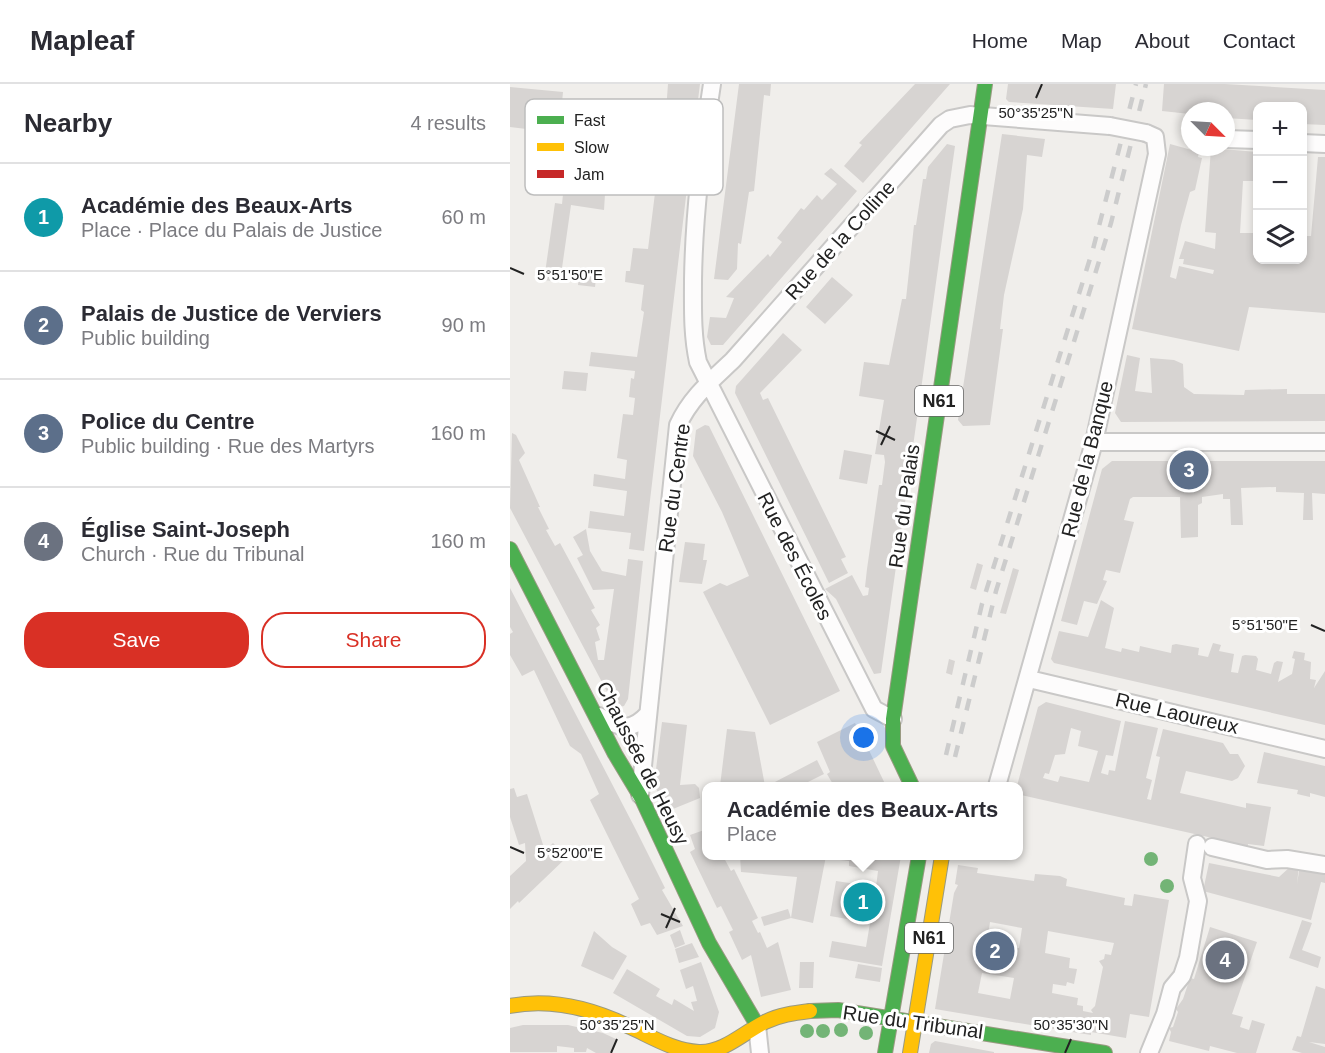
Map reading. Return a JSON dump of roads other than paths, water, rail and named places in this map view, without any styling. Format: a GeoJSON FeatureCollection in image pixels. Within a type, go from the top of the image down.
{"type":"FeatureCollection","features":[{"type":"Feature","properties":{"kind":"main road","name":"Rue du Palais"},"geometry":{"type":"LineString","coordinates":[[910,782],[893,746],[893,719],[985,84]]}},
{"type":"Feature","properties":{"kind":"main road","name":"Chaussée de Heusy"},"geometry":{"type":"LineString","coordinates":[[510,549],[599,716],[613,749],[640,795],[700,925],[739,999],[757,1025]]}},
{"type":"Feature","properties":{"kind":"main road","name":"N61"},"geometry":{"type":"LineString","coordinates":[[885,1053],[918,860]]}},
{"type":"Feature","properties":{"kind":"main road","name":"N61"},"geometry":{"type":"LineString","coordinates":[[910,1053],[941,860]]}},
{"type":"Feature","properties":{"kind":"main road","name":"Rue du Tribunal"},"geometry":{"type":"LineString","coordinates":[[510,1006],[534,1003],[591,1012],[620,1021],[668,1050],[703,1053],[728,1044],[757,1025],[775,1017],[800,1012],[838,1010],[916,1020],[1105,1053]]}},
{"type":"Feature","properties":{"kind":"street"},"geometry":{"type":"LineString","coordinates":[[710,99],[712,84]]}},
{"type":"Feature","properties":{"kind":"street","name":"Rue de la Colline"},"geometry":{"type":"LineString","coordinates":[[707,383],[733,360],[941,125],[960,116],[981,116],[1110,126],[1146,133]]}},
{"type":"Feature","properties":{"kind":"street","name":"Rue de la Banque"},"geometry":{"type":"LineString","coordinates":[[999,782],[1094,442],[1157,154],[1155,137],[1146,133]]}},
{"type":"Feature","properties":{"kind":"street"},"geometry":{"type":"LineString","coordinates":[[1235,139],[1253,140]]}},
{"type":"Feature","properties":{"kind":"street"},"geometry":{"type":"LineString","coordinates":[[1307,142],[1325,144]]}},
{"type":"Feature","properties":{"kind":"street"},"geometry":{"type":"LineString","coordinates":[[696,195],[693,336],[698,362],[707,383]]}},
{"type":"Feature","properties":{"kind":"street","name":"Rue du Centre"},"geometry":{"type":"LineString","coordinates":[[640,795],[678,425],[686,407],[707,383]]}},
{"type":"Feature","properties":{"kind":"street","name":"Rue des Écoles"},"geometry":{"type":"LineString","coordinates":[[707,383],[874,709],[893,719]]}},
{"type":"Feature","properties":{"kind":"street"},"geometry":{"type":"LineString","coordinates":[[1094,442],[1325,442]]}},
{"type":"Feature","properties":{"kind":"street","name":"Rue Laoureux"},"geometry":{"type":"LineString","coordinates":[[1029,679],[1325,748]]}},
{"type":"Feature","properties":{"kind":"street"},"geometry":{"type":"LineString","coordinates":[[599,716],[618,726],[627,727],[637,726],[648,714]]}},
{"type":"Feature","properties":{"kind":"street"},"geometry":{"type":"LineString","coordinates":[[1149,1053],[1166,1014],[1172,988],[1182,976],[1188,958],[1198,901],[1192,878],[1204,846],[1267,860],[1287,859],[1325,865]]}},
{"type":"Feature","properties":{"kind":"street"},"geometry":{"type":"LineString","coordinates":[[757,1025],[760,1053]]}},
{"type":"Feature","properties":{"kind":"railway"},"geometry":{"type":"LineString","coordinates":[[946,755],[982,604],[1093,249],[1136,84]]}},
{"type":"Feature","properties":{"kind":"railway"},"geometry":{"type":"LineString","coordinates":[[955,757],[996,591],[1111,223],[1146,84]]}},
{"type":"Feature","properties":{"kind":"place","name":"Police du Centre"},"geometry":{"type":"Point","coordinates":[1189,470]}},
{"type":"Feature","properties":{"kind":"place","name":"Académie des Beaux-Arts"},"geometry":{"type":"Point","coordinates":[863,902]}},
{"type":"Feature","properties":{"kind":"place","name":"Palais de Justice de Verviers"},"geometry":{"type":"Point","coordinates":[995,951]}},
{"type":"Feature","properties":{"kind":"place","name":"Église Saint-Joseph"},"geometry":{"type":"Point","coordinates":[1225,960]}}]}
